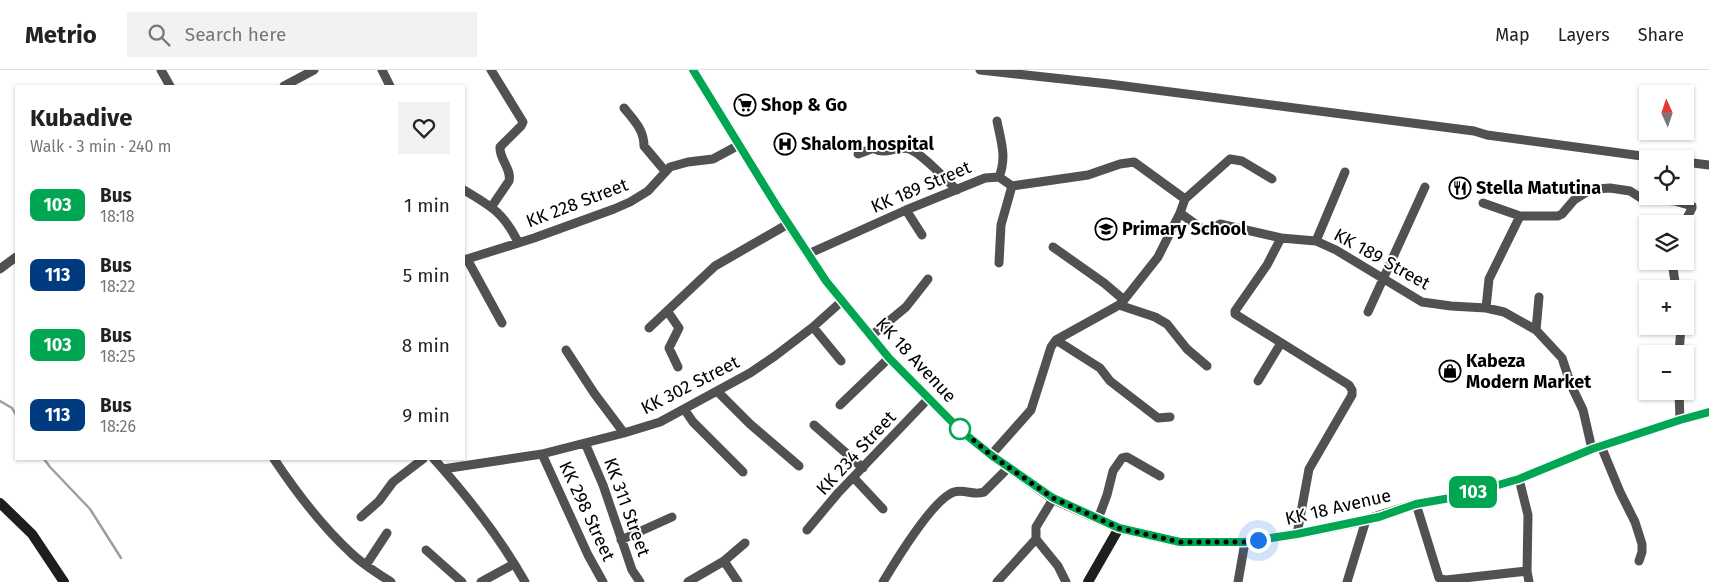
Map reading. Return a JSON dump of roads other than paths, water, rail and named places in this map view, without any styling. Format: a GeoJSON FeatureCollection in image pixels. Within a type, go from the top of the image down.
{"type":"FeatureCollection","features":[{"type":"Feature","properties":{"kind":"main road","name":"KK 18 Avenue"},"geometry":{"type":"LineString","coordinates":[[693,70],[808,254],[842,301],[889,358],[960,430],[991,455],[1053,498],[1119,528],[1180,542],[1245,542],[1297,534],[1366,520],[1416,504],[1456,497],[1519,479],[1596,448],[1709,412]]}},
{"type":"Feature","properties":{"kind":"main road"},"geometry":{"type":"LineString","coordinates":[[0,503],[32,534],[64,582]]}},
{"type":"Feature","properties":{"kind":"main road"},"geometry":{"type":"LineString","coordinates":[[1088,582],[1119,528]]}},
{"type":"Feature","properties":{"kind":"street"},"geometry":{"type":"LineString","coordinates":[[161,70],[169,85]]}},
{"type":"Feature","properties":{"kind":"street"},"geometry":{"type":"LineString","coordinates":[[286,85],[314,70]]}},
{"type":"Feature","properties":{"kind":"street"},"geometry":{"type":"LineString","coordinates":[[382,70],[390,85]]}},
{"type":"Feature","properties":{"kind":"street"},"geometry":{"type":"LineString","coordinates":[[491,70],[523,122],[522,126],[500,147],[500,152],[510,176],[509,181],[492,206]]}},
{"type":"Feature","properties":{"kind":"street"},"geometry":{"type":"LineString","coordinates":[[980,70],[1109,84],[1474,131],[1487,135],[1639,156]]}},
{"type":"Feature","properties":{"kind":"street"},"geometry":{"type":"LineString","coordinates":[[624,108],[640,127],[644,137],[644,146],[665,171]]}},
{"type":"Feature","properties":{"kind":"street"},"geometry":{"type":"LineString","coordinates":[[997,122],[1004,165],[999,177]]}},
{"type":"Feature","properties":{"kind":"street","name":"KK 228 Street"},"geometry":{"type":"LineString","coordinates":[[465,191],[492,206],[505,219],[518,242],[534,238],[630,202],[654,186],[665,171],[677,164],[713,159],[739,145]]}},
{"type":"Feature","properties":{"kind":"street"},"geometry":{"type":"LineString","coordinates":[[858,154],[874,148],[881,151],[908,148],[917,153],[957,190]]}},
{"type":"Feature","properties":{"kind":"street"},"geometry":{"type":"LineString","coordinates":[[991,455],[1031,410],[1051,347],[1056,340],[1121,302],[1158,257],[1185,199],[1230,159],[1242,161],[1272,179]]}},
{"type":"Feature","properties":{"kind":"street"},"geometry":{"type":"LineString","coordinates":[[999,263],[1001,225],[1012,186],[1088,175],[1120,164],[1134,162],[1185,199]]}},
{"type":"Feature","properties":{"kind":"street"},"geometry":{"type":"LineString","coordinates":[[1694,163],[1709,165]]}},
{"type":"Feature","properties":{"kind":"street"},"geometry":{"type":"LineString","coordinates":[[1316,241],[1345,172]]}},
{"type":"Feature","properties":{"kind":"street","name":"KK 189 Street"},"geometry":{"type":"LineString","coordinates":[[808,254],[906,210],[985,178],[999,177],[1012,186]]}},
{"type":"Feature","properties":{"kind":"street"},"geometry":{"type":"LineString","coordinates":[[1368,312],[1425,188]]}},
{"type":"Feature","properties":{"kind":"street"},"geometry":{"type":"LineString","coordinates":[[1483,203],[1520,216],[1558,216],[1580,196],[1597,189],[1610,188],[1630,191],[1641,198],[1670,200],[1692,206],[1688,215]]}},
{"type":"Feature","properties":{"kind":"street"},"geometry":{"type":"LineString","coordinates":[[906,210],[922,235]]}},
{"type":"Feature","properties":{"kind":"street","name":"KK 189 Street"},"geometry":{"type":"LineString","coordinates":[[1180,213],[1205,231],[1209,231],[1220,224],[1281,238],[1316,241],[1336,250],[1422,302],[1486,308],[1504,312],[1536,330],[1562,358],[1596,448],[1640,537],[1642,552],[1639,561]]}},
{"type":"Feature","properties":{"kind":"street"},"geometry":{"type":"LineString","coordinates":[[1486,308],[1489,279],[1520,216]]}},
{"type":"Feature","properties":{"kind":"street"},"geometry":{"type":"LineString","coordinates":[[649,328],[715,266],[788,224]]}},
{"type":"Feature","properties":{"kind":"street"},"geometry":{"type":"LineString","coordinates":[[1281,238],[1267,265],[1235,311],[1238,316],[1349,385],[1352,390],[1352,395],[1309,469],[1297,534]]}},
{"type":"Feature","properties":{"kind":"street"},"geometry":{"type":"LineString","coordinates":[[502,323],[465,260],[518,242]]}},
{"type":"Feature","properties":{"kind":"street"},"geometry":{"type":"LineString","coordinates":[[1053,246],[1104,283],[1121,302],[1167,324],[1188,349],[1207,366]]}},
{"type":"Feature","properties":{"kind":"street"},"geometry":{"type":"LineString","coordinates":[[0,269],[15,258]]}},
{"type":"Feature","properties":{"kind":"street"},"geometry":{"type":"LineString","coordinates":[[871,336],[906,307],[928,279]]}},
{"type":"Feature","properties":{"kind":"street"},"geometry":{"type":"LineString","coordinates":[[1536,330],[1539,297]]}},
{"type":"Feature","properties":{"kind":"street","name":"KK 302 Street"},"geometry":{"type":"LineString","coordinates":[[443,469],[542,454],[624,434],[660,422],[750,373],[775,356],[842,301]]}},
{"type":"Feature","properties":{"kind":"street"},"geometry":{"type":"LineString","coordinates":[[668,312],[679,328],[669,348],[678,367]]}},
{"type":"Feature","properties":{"kind":"street"},"geometry":{"type":"LineString","coordinates":[[813,326],[841,361]]}},
{"type":"Feature","properties":{"kind":"street"},"geometry":{"type":"LineString","coordinates":[[1056,340],[1100,368],[1110,381],[1158,418],[1170,417]]}},
{"type":"Feature","properties":{"kind":"street"},"geometry":{"type":"LineString","coordinates":[[1258,381],[1281,342]]}},
{"type":"Feature","properties":{"kind":"street"},"geometry":{"type":"LineString","coordinates":[[566,350],[624,434]]}},
{"type":"Feature","properties":{"kind":"street"},"geometry":{"type":"LineString","coordinates":[[840,405],[889,358]]}},
{"type":"Feature","properties":{"kind":"street"},"geometry":{"type":"LineString","coordinates":[[717,391],[750,424],[799,466]]}},
{"type":"Feature","properties":{"kind":"street","name":"KK 234 Street"},"geometry":{"type":"LineString","coordinates":[[807,530],[827,509],[838,493],[928,399]]}},
{"type":"Feature","properties":{"kind":"street"},"geometry":{"type":"LineString","coordinates":[[1679,400],[1680,420]]}},
{"type":"Feature","properties":{"kind":"street"},"geometry":{"type":"LineString","coordinates":[[684,409],[693,422],[742,472]]}},
{"type":"Feature","properties":{"kind":"street"},"geometry":{"type":"LineString","coordinates":[[814,425],[863,468]]}},
{"type":"Feature","properties":{"kind":"street","name":"KK 311 Street"},"geometry":{"type":"LineString","coordinates":[[585,442],[603,485],[632,570],[640,582]]}},
{"type":"Feature","properties":{"kind":"street","name":"KK 298 Street"},"geometry":{"type":"LineString","coordinates":[[542,454],[588,556],[603,582]]}},
{"type":"Feature","properties":{"kind":"street"},"geometry":{"type":"LineString","coordinates":[[1098,519],[1113,471],[1122,458],[1127,457],[1160,476]]}},
{"type":"Feature","properties":{"kind":"street"},"geometry":{"type":"LineString","coordinates":[[275,460],[310,508],[351,553],[391,582]]}},
{"type":"Feature","properties":{"kind":"street"},"geometry":{"type":"LineString","coordinates":[[362,517],[379,501],[393,482],[422,460]]}},
{"type":"Feature","properties":{"kind":"street"},"geometry":{"type":"LineString","coordinates":[[435,460],[495,535],[524,582]]}},
{"type":"Feature","properties":{"kind":"street"},"geometry":{"type":"LineString","coordinates":[[883,582],[923,522],[946,496],[962,491],[979,494],[984,492],[1009,467]]}},
{"type":"Feature","properties":{"kind":"street"},"geometry":{"type":"LineString","coordinates":[[854,478],[884,509]]}},
{"type":"Feature","properties":{"kind":"street"},"geometry":{"type":"LineString","coordinates":[[1519,479],[1528,515],[1527,572],[1529,582]]}},
{"type":"Feature","properties":{"kind":"street"},"geometry":{"type":"LineString","coordinates":[[1053,498],[1036,527],[1036,538],[1058,566],[1066,582]]}},
{"type":"Feature","properties":{"kind":"street"},"geometry":{"type":"LineString","coordinates":[[1416,504],[1439,578],[1446,580],[1527,572]]}},
{"type":"Feature","properties":{"kind":"street"},"geometry":{"type":"LineString","coordinates":[[621,540],[672,517]]}},
{"type":"Feature","properties":{"kind":"street"},"geometry":{"type":"LineString","coordinates":[[1347,582],[1366,520]]}},
{"type":"Feature","properties":{"kind":"street"},"geometry":{"type":"LineString","coordinates":[[366,565],[387,533]]}},
{"type":"Feature","properties":{"kind":"street"},"geometry":{"type":"LineString","coordinates":[[997,582],[1036,538]]}},
{"type":"Feature","properties":{"kind":"street"},"geometry":{"type":"LineString","coordinates":[[1238,582],[1245,542]]}},
{"type":"Feature","properties":{"kind":"street"},"geometry":{"type":"LineString","coordinates":[[688,582],[724,561],[745,543]]}},
{"type":"Feature","properties":{"kind":"street"},"geometry":{"type":"LineString","coordinates":[[426,550],[462,582]]}},
{"type":"Feature","properties":{"kind":"street"},"geometry":{"type":"LineString","coordinates":[[724,561],[738,582]]}},
{"type":"Feature","properties":{"kind":"street"},"geometry":{"type":"LineString","coordinates":[[481,582],[514,564]]}},
{"type":"Feature","properties":{"kind":"waterway"},"geometry":{"type":"LineString","coordinates":[[0,401],[12,408],[15,413]]}},
{"type":"Feature","properties":{"kind":"waterway"},"geometry":{"type":"LineString","coordinates":[[45,460],[90,509],[121,558]]}},
{"type":"Feature","properties":{"kind":"place","name":"Shop & Go"},"geometry":{"type":"Point","coordinates":[745,105]}},
{"type":"Feature","properties":{"kind":"place","name":"Shalom hospital"},"geometry":{"type":"Point","coordinates":[785,144]}},
{"type":"Feature","properties":{"kind":"place","name":"Stella Matutina"},"geometry":{"type":"Point","coordinates":[1460,188]}},
{"type":"Feature","properties":{"kind":"place","name":"Primary School"},"geometry":{"type":"Point","coordinates":[1106,229]}},
{"type":"Feature","properties":{"kind":"place","name":"Kabeza Modern Market"},"geometry":{"type":"Point","coordinates":[1450,371]}}]}
